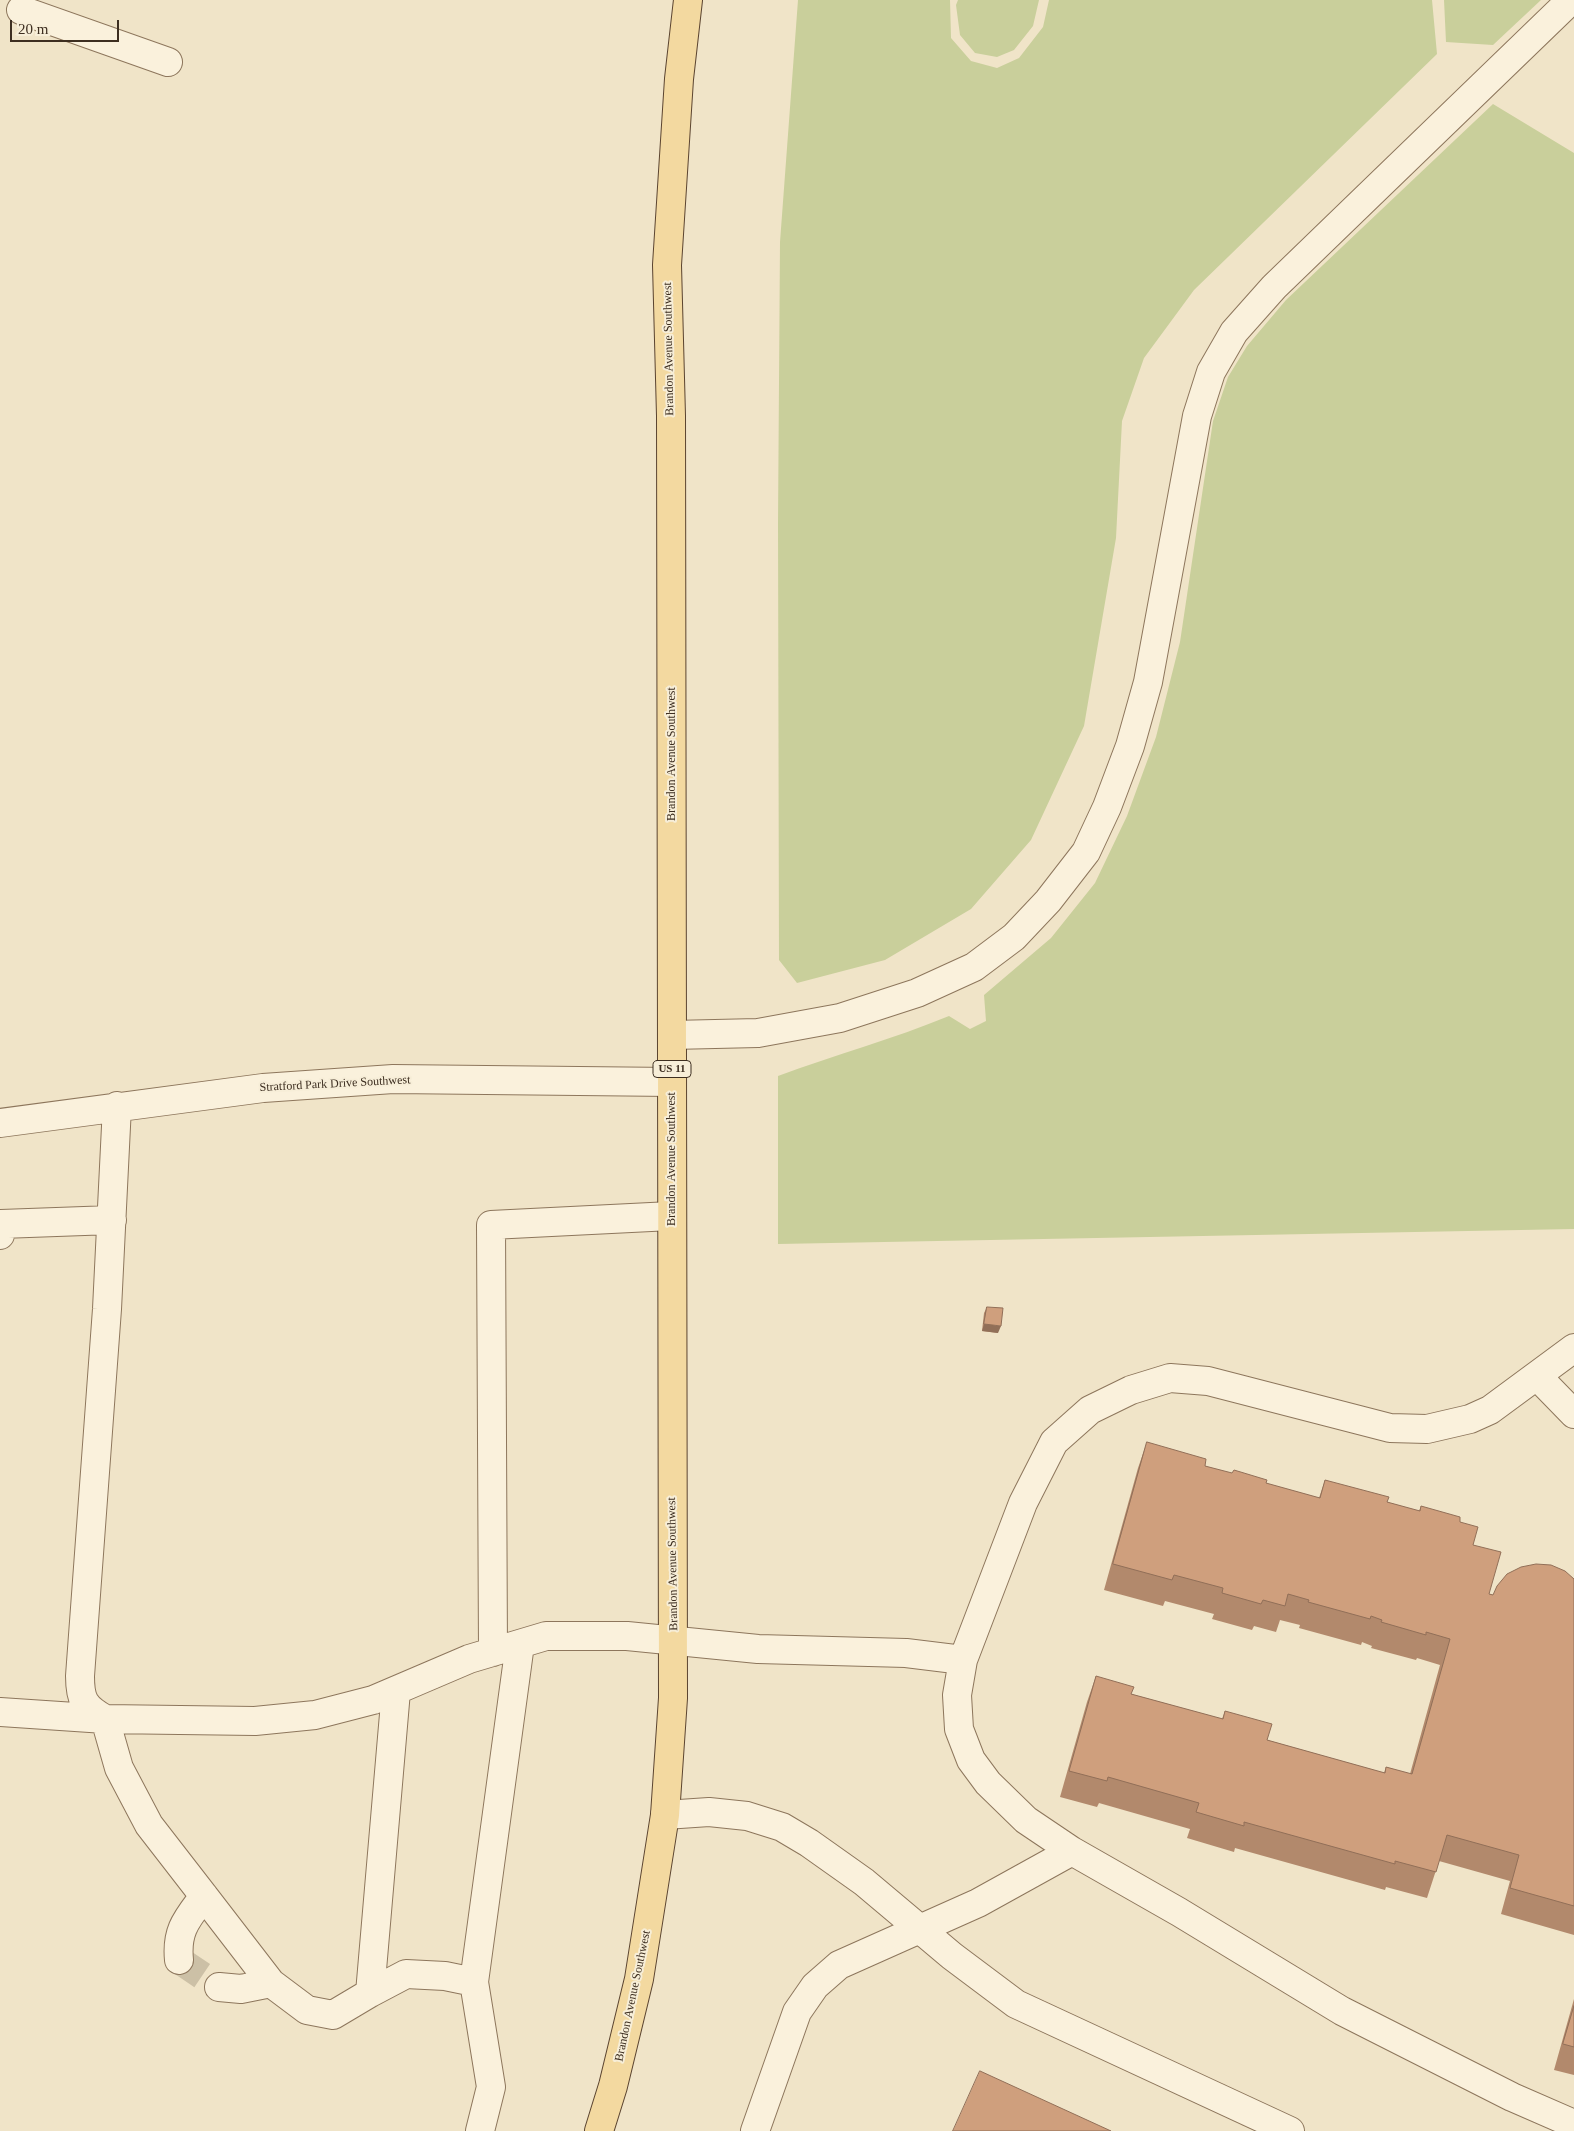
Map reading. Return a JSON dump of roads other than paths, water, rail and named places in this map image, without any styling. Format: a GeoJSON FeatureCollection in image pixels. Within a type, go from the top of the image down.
{"type":"FeatureCollection","features":[{"type":"Feature","properties":{"kind":"main road","name":"Brandon Avenue Southwest"},"geometry":{"type":"LineString","coordinates":[[599,2131],[613,2086],[639,1979],[665,1815],[673,1698],[671,426],[667,265],[679,79],[688,0]]}},
{"type":"Feature","properties":{"kind":"street"},"geometry":{"type":"LineString","coordinates":[[672,1035],[758,1033],[840,1018],[918,993],[974,966],[1014,937],[1048,901],[1086,852],[1130,746],[1148,682],[1198,416],[1211,372],[1234,332],[1274,287],[1571,0]]}},
{"type":"Feature","properties":{"kind":"street"},"geometry":{"type":"LineString","coordinates":[[15,4],[168,62]]}},
{"type":"Feature","properties":{"kind":"street","name":"Stratford Park Drive Southwest"},"geometry":{"type":"LineString","coordinates":[[0,1123],[116,1106],[263,1088],[393,1079],[672,1082]]}},
{"type":"Feature","properties":{"kind":"street"},"geometry":{"type":"LineString","coordinates":[[116,1106],[107,1309],[80,1694],[89,1710],[105,1719],[120,1768],[149,1825],[271,1984],[308,2010],[333,2015],[406,1974],[445,1976],[474,1982]]}},
{"type":"Feature","properties":{"kind":"street"},"geometry":{"type":"LineString","coordinates":[[0,1215],[0,1235]]}},
{"type":"Feature","properties":{"kind":"street"},"geometry":{"type":"LineString","coordinates":[[493,1652],[491,1225],[671,1216]]}},
{"type":"Feature","properties":{"kind":"street"},"geometry":{"type":"LineString","coordinates":[[1,1224],[112,1220]]}},
{"type":"Feature","properties":{"kind":"street"},"geometry":{"type":"LineString","coordinates":[[1574,1348],[1490,1410],[1470,1419],[1427,1429],[1390,1428],[1208,1382],[1170,1378],[1131,1390],[1090,1410],[1054,1442],[1024,1503],[964,1660],[957,1695],[959,1729],[971,1760],[988,1783],[1026,1820],[1072,1851],[1179,1912],[1342,2011],[1512,2097],[1574,2124]]}},
{"type":"Feature","properties":{"kind":"street"},"geometry":{"type":"LineString","coordinates":[[1537,1376],[1574,1414]]}},
{"type":"Feature","properties":{"kind":"street"},"geometry":{"type":"LineString","coordinates":[[0,1712],[105,1719],[255,1721],[315,1715],[373,1700],[469,1660],[546,1636],[627,1636],[758,1648],[906,1653],[964,1660]]}},
{"type":"Feature","properties":{"kind":"street"},"geometry":{"type":"LineString","coordinates":[[480,2131],[490,2087],[474,1982],[520,1644]]}},
{"type":"Feature","properties":{"kind":"street"},"geometry":{"type":"LineString","coordinates":[[370,1993],[396,1691]]}},
{"type":"Feature","properties":{"kind":"street"},"geometry":{"type":"LineString","coordinates":[[665,1815],[709,1812],[747,1816],[782,1827],[809,1843],[864,1882],[918,1929],[1016,2004],[1290,2131]]}},
{"type":"Feature","properties":{"kind":"street"},"geometry":{"type":"LineString","coordinates":[[755,2131],[796,2012],[815,1986],[839,1965],[978,1903],[1072,1851]]}},
{"type":"Feature","properties":{"kind":"street"},"geometry":{"type":"LineString","coordinates":[[179,1960],[177,1946],[181,1928],[204,1896]]}},
{"type":"Feature","properties":{"kind":"street"},"geometry":{"type":"LineString","coordinates":[[219,1987],[241,1990],[271,1984]]}},
{"type":"Feature","properties":{"kind":"tunnel"},"geometry":{"type":"LineString","coordinates":[[179,1960],[219,1987]]}}]}
